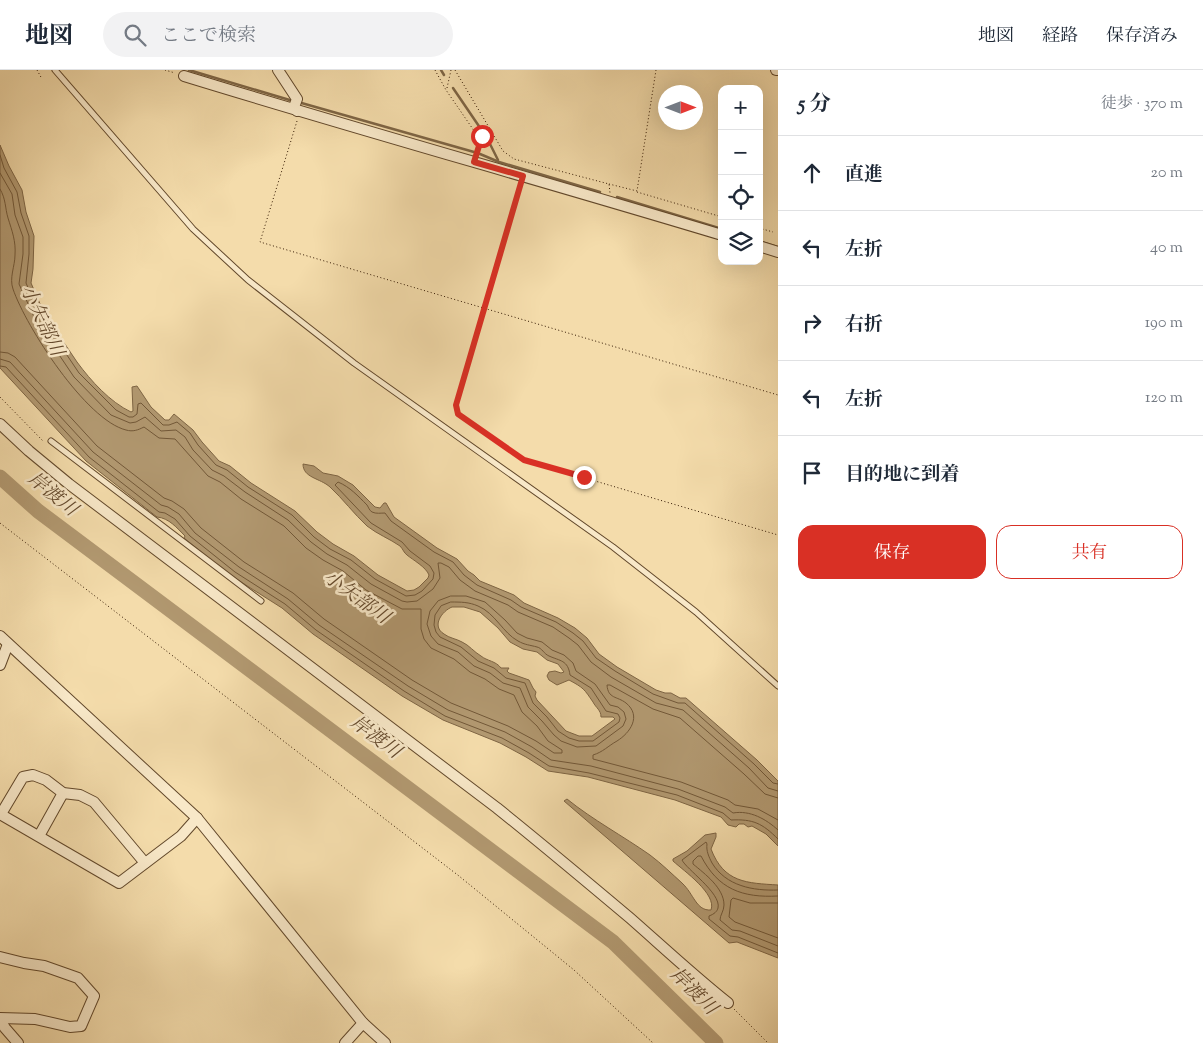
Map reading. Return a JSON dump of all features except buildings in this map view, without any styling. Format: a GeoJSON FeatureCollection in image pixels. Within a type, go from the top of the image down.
{"type":"FeatureCollection","features":[{"type":"Feature","properties":{"kind":"street"},"geometry":{"type":"LineString","coordinates":[[278,70],[296,105]]}},
{"type":"Feature","properties":{"kind":"street"},"geometry":{"type":"LineString","coordinates":[[184,76],[296,105],[474,162],[718,234]]}},
{"type":"Feature","properties":{"kind":"street"},"geometry":{"type":"LineString","coordinates":[[763,247],[778,252]]}},
{"type":"Feature","properties":{"kind":"street"},"geometry":{"type":"LineString","coordinates":[[0,424],[28,452],[69,484],[505,814],[631,919],[696,978],[728,1003]]}},
{"type":"Feature","properties":{"kind":"street"},"geometry":{"type":"LineString","coordinates":[[0,665],[4,640]]}},
{"type":"Feature","properties":{"kind":"street"},"geometry":{"type":"LineString","coordinates":[[4,640],[197,818],[363,1024],[385,1043]]}},
{"type":"Feature","properties":{"kind":"street"},"geometry":{"type":"LineString","coordinates":[[145,863],[94,802],[80,795],[63,793],[46,780],[33,776],[23,777],[1,814],[119,883],[181,836],[197,818]]}},
{"type":"Feature","properties":{"kind":"street"},"geometry":{"type":"LineString","coordinates":[[38,836],[63,793]]}},
{"type":"Feature","properties":{"kind":"street"},"geometry":{"type":"LineString","coordinates":[[0,957],[44,966],[78,978],[94,996],[81,1026],[70,1027],[35,1019],[0,1019],[4,1028],[18,1043]]}},
{"type":"Feature","properties":{"kind":"street"},"geometry":{"type":"LineString","coordinates":[[345,1043],[363,1024]]}},
{"type":"Feature","properties":{"kind":"lane"},"geometry":{"type":"LineString","coordinates":[[55,70],[193,229],[248,280],[354,363],[613,547],[696,612],[778,686]]}},
{"type":"Feature","properties":{"kind":"lane"},"geometry":{"type":"LineString","coordinates":[[51,441],[261,601]]}},
{"type":"Feature","properties":{"kind":"path"},"geometry":{"type":"LineString","coordinates":[[37,70],[42,79]]}},
{"type":"Feature","properties":{"kind":"path"},"geometry":{"type":"LineString","coordinates":[[165,70],[184,76]]}},
{"type":"Feature","properties":{"kind":"path"},"geometry":{"type":"LineString","coordinates":[[435,70],[479,138],[479,146],[474,162]]}},
{"type":"Feature","properties":{"kind":"path"},"geometry":{"type":"LineString","coordinates":[[447,88],[452,70]]}},
{"type":"Feature","properties":{"kind":"path"},"geometry":{"type":"LineString","coordinates":[[455,70],[503,151],[514,158],[718,216]]}},
{"type":"Feature","properties":{"kind":"path"},"geometry":{"type":"LineString","coordinates":[[637,192],[656,70]]}},
{"type":"Feature","properties":{"kind":"path"},"geometry":{"type":"LineString","coordinates":[[296,105],[297,119],[260,242],[778,395]]}},
{"type":"Feature","properties":{"kind":"path"},"geometry":{"type":"LineString","coordinates":[[479,138],[491,130]]}},
{"type":"Feature","properties":{"kind":"path"},"geometry":{"type":"LineString","coordinates":[[523,176],[456,405],[458,414],[524,460],[778,535]]}},
{"type":"Feature","properties":{"kind":"path"},"geometry":{"type":"LineString","coordinates":[[609,184],[611,201]]}},
{"type":"Feature","properties":{"kind":"path"},"geometry":{"type":"LineString","coordinates":[[763,229],[773,232]]}},
{"type":"Feature","properties":{"kind":"path"},"geometry":{"type":"LineString","coordinates":[[0,397],[47,445],[51,441]]}},
{"type":"Feature","properties":{"kind":"path"},"geometry":{"type":"LineString","coordinates":[[0,523],[459,876],[574,970],[653,1043]]}},
{"type":"Feature","properties":{"kind":"path"},"geometry":{"type":"LineString","coordinates":[[728,1003],[768,1043]]}},
{"type":"Feature","properties":{"kind":"water","name":"小矢部川"},"geometry":{"type":"Polygon","coordinates":[[[0,145],[22,190],[26,212],[34,236],[31,283],[44,313],[77,362],[108,397],[131,412],[133,411],[132,387],[137,386],[151,407],[165,420],[169,420],[174,414],[193,430],[219,461],[230,466],[251,483],[295,511],[333,544],[354,556],[378,575],[407,591],[419,587],[429,575],[425,569],[406,554],[400,546],[367,526],[330,487],[309,475],[304,469],[303,464],[314,466],[323,473],[338,476],[353,485],[375,507],[380,508],[386,503],[394,517],[437,548],[457,559],[480,581],[514,595],[524,603],[575,628],[587,638],[599,654],[656,690],[671,693],[680,698],[686,698],[757,760],[778,781],[778,846],[766,834],[752,826],[748,827],[744,824],[739,824],[736,827],[728,825],[721,817],[675,800],[588,777],[548,771],[500,743],[443,720],[402,696],[313,634],[282,608],[230,575],[184,538],[185,536],[172,524],[165,519],[157,517],[86,461],[0,368],[0,145]],[[452,607],[442,615],[438,623],[440,631],[448,637],[465,643],[483,658],[497,664],[501,668],[509,668],[507,671],[509,673],[529,680],[536,692],[537,700],[566,731],[579,736],[592,736],[615,719],[613,717],[601,717],[599,711],[581,687],[569,680],[557,685],[549,680],[547,676],[549,672],[564,672],[558,664],[547,660],[537,652],[523,649],[510,642],[480,612],[464,607],[452,607]]]}},
{"type":"Feature","properties":{"kind":"water"},"geometry":{"type":"Polygon","coordinates":[[[567,799],[654,858],[686,887],[698,905],[706,910],[711,910],[712,904],[705,890],[673,859],[687,851],[705,835],[716,833],[711,849],[716,860],[730,875],[747,882],[778,885],[778,958],[737,942],[729,943],[564,801],[567,799]]]}},
{"type":"Feature","properties":{"kind":"waterway"},"geometry":{"type":"LineString","coordinates":[[189,70],[293,101]]}},
{"type":"Feature","properties":{"kind":"waterway"},"geometry":{"type":"LineString","coordinates":[[441,70],[444,75]]}},
{"type":"Feature","properties":{"kind":"waterway"},"geometry":{"type":"LineString","coordinates":[[453,88],[487,138],[498,160]]}},
{"type":"Feature","properties":{"kind":"waterway"},"geometry":{"type":"LineString","coordinates":[[298,102],[474,152]]}},
{"type":"Feature","properties":{"kind":"waterway"},"geometry":{"type":"LineString","coordinates":[[480,154],[499,162],[600,192]]}},
{"type":"Feature","properties":{"kind":"waterway"},"geometry":{"type":"LineString","coordinates":[[617,197],[718,228]]}},
{"type":"Feature","properties":{"kind":"waterway"},"geometry":{"type":"LineString","coordinates":[[763,242],[778,247]]}},
{"type":"Feature","properties":{"kind":"waterway","name":"岸渡川"},"geometry":{"type":"LineString","coordinates":[[0,477],[38,511],[613,942],[716,1043]]}},
{"type":"Feature","properties":{"kind":"route"},"geometry":{"type":"LineString","coordinates":[[482,136],[479,138],[479,146],[474,162],[523,176],[456,410],[458,414],[524,460],[584,477]]}}]}
